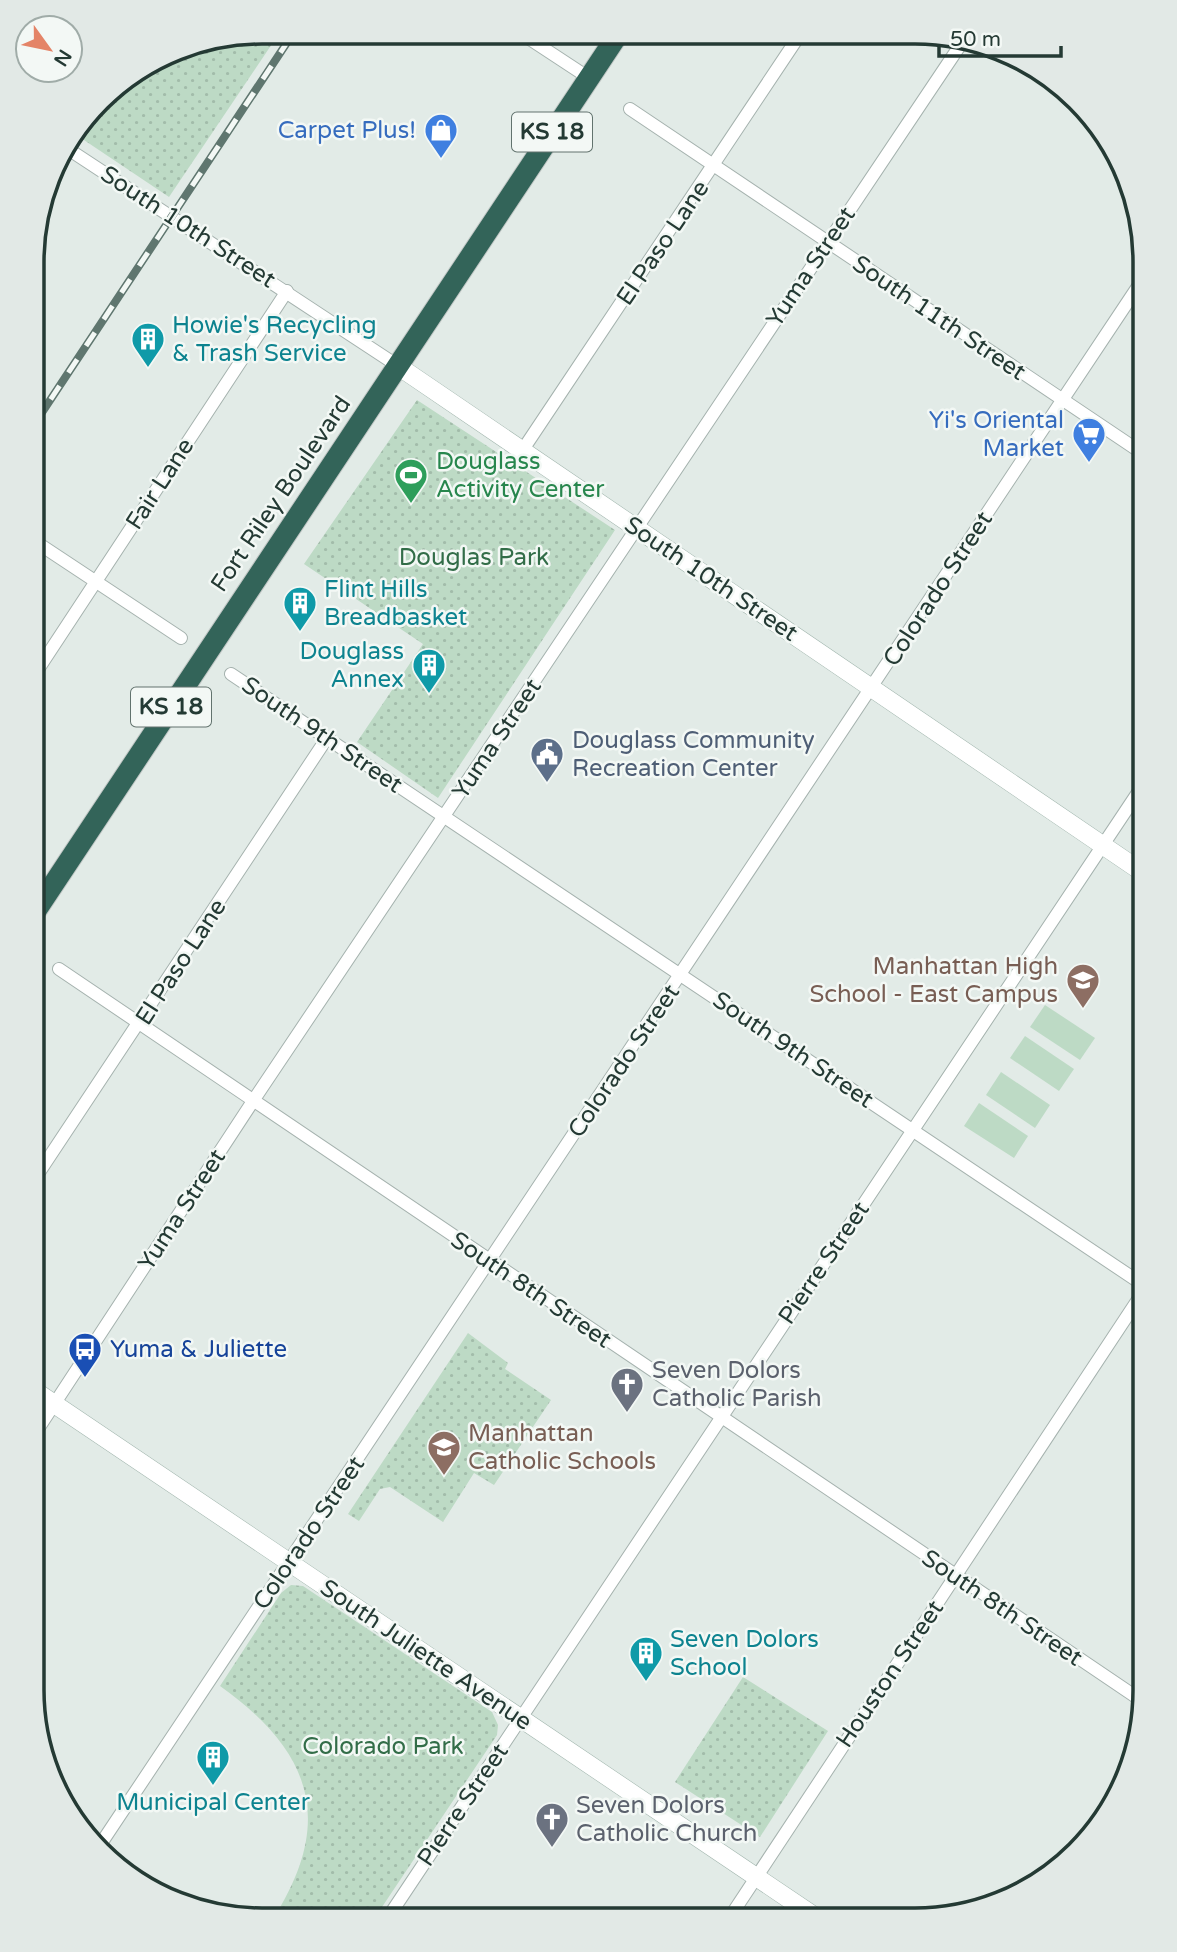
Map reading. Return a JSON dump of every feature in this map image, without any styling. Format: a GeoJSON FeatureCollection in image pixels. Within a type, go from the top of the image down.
{"type":"FeatureCollection","features":[{"type":"Feature","properties":{"kind":"highway","name":"Fort Riley Boulevard"},"geometry":{"type":"LineString","coordinates":[[44,898],[612,44]]}},
{"type":"Feature","properties":{"kind":"street"},"geometry":{"type":"LineString","coordinates":[[537,44],[589,78]]}},
{"type":"Feature","properties":{"kind":"street","name":"El Paso Lane"},"geometry":{"type":"LineString","coordinates":[[522,451],[715,166],[794,44]]}},
{"type":"Feature","properties":{"kind":"street","name":"Yuma Street"},"geometry":{"type":"LineString","coordinates":[[44,1419],[253,1101],[446,817],[958,48]]}},
{"type":"Feature","properties":{"kind":"street","name":"South 11th Street"},"geometry":{"type":"LineString","coordinates":[[630,108],[1133,447]]}},
{"type":"Feature","properties":{"kind":"street","name":"South 10th Street"},"geometry":{"type":"LineString","coordinates":[[74,152],[287,291],[1133,866]]}},
{"type":"Feature","properties":{"kind":"street","name":"Fair Lane"},"geometry":{"type":"LineString","coordinates":[[44,660],[287,291]]}},
{"type":"Feature","properties":{"kind":"street","name":"Colorado Street"},"geometry":{"type":"LineString","coordinates":[[104,1839],[1133,295]]}},
{"type":"Feature","properties":{"kind":"street"},"geometry":{"type":"LineString","coordinates":[[44,547],[181,638]]}},
{"type":"Feature","properties":{"kind":"street","name":"South 9th Street"},"geometry":{"type":"LineString","coordinates":[[232,674],[682,974],[1133,1280]]}},
{"type":"Feature","properties":{"kind":"street","name":"El Paso Lane"},"geometry":{"type":"LineString","coordinates":[[44,1165],[140,1025],[327,738]]}},
{"type":"Feature","properties":{"kind":"street","name":"Pierre Street"},"geometry":{"type":"LineString","coordinates":[[394,1908],[1133,800]]}},
{"type":"Feature","properties":{"kind":"street","name":"South 8th Street"},"geometry":{"type":"LineString","coordinates":[[59,970],[720,1419],[1133,1695]]}},
{"type":"Feature","properties":{"kind":"street","name":"Houston Street"},"geometry":{"type":"LineString","coordinates":[[736,1908],[1133,1306]]}},
{"type":"Feature","properties":{"kind":"street","name":"South Juliette Avenue"},"geometry":{"type":"LineString","coordinates":[[44,1397],[803,1908]]}},
{"type":"Feature","properties":{"kind":"green space"},"geometry":{"type":"Polygon","coordinates":[[[272,44],[169,197],[82,139],[89,129],[118,98],[165,66],[219,48],[272,44]]]}},
{"type":"Feature","properties":{"kind":"green space","name":"Douglas Park"},"geometry":{"type":"Polygon","coordinates":[[[417,400],[615,530],[438,798],[357,742],[423,644],[304,564],[417,400]]]}},
{"type":"Feature","properties":{"kind":"green space"},"geometry":{"type":"Polygon","coordinates":[[[1045,1005],[1095,1038],[1080,1060],[1030,1027],[1045,1005]]]}},
{"type":"Feature","properties":{"kind":"green space"},"geometry":{"type":"Polygon","coordinates":[[[1025,1036],[1074,1069],[1059,1091],[1010,1058],[1025,1036]]]}},
{"type":"Feature","properties":{"kind":"green space"},"geometry":{"type":"Polygon","coordinates":[[[1001,1072],[1050,1105],[1035,1128],[986,1095],[1001,1072]]]}},
{"type":"Feature","properties":{"kind":"green space"},"geometry":{"type":"Polygon","coordinates":[[[979,1103],[1028,1136],[1014,1158],[964,1126],[979,1103]]]}},
{"type":"Feature","properties":{"kind":"green space"},"geometry":{"type":"Polygon","coordinates":[[[468,1333],[508,1363],[505,1369],[551,1400],[494,1485],[474,1473],[443,1522],[390,1487],[380,1489],[359,1521],[348,1514],[468,1333]]]}},
{"type":"Feature","properties":{"kind":"green space","name":"Colorado Park"},"geometry":{"type":"Polygon","coordinates":[[[291,1585],[303,1586],[492,1712],[498,1725],[497,1735],[381,1908],[279,1908],[293,1883],[304,1850],[308,1819],[304,1790],[293,1762],[276,1736],[220,1686],[281,1593],[291,1585]]]}},
{"type":"Feature","properties":{"kind":"green space"},"geometry":{"type":"Polygon","coordinates":[[[743,1677],[828,1731],[760,1837],[675,1782],[743,1677]]]}},
{"type":"Feature","properties":{"kind":"railway"},"geometry":{"type":"LineString","coordinates":[[44,409],[286,44]]}},
{"type":"Feature","properties":{"kind":"place","name":"Carpet Plus!"},"geometry":{"type":"Point","coordinates":[441,160]}},
{"type":"Feature","properties":{"kind":"place","name":"Howie's Recycling & Trash Service"},"geometry":{"type":"Point","coordinates":[148,369]}},
{"type":"Feature","properties":{"kind":"place","name":"Yi's Oriental Market"},"geometry":{"type":"Point","coordinates":[1089,464]}},
{"type":"Feature","properties":{"kind":"place","name":"Douglass Activity Center"},"geometry":{"type":"Point","coordinates":[411,505]}},
{"type":"Feature","properties":{"kind":"place","name":"Flint Hills Breadbasket"},"geometry":{"type":"Point","coordinates":[300,633]}},
{"type":"Feature","properties":{"kind":"place","name":"Douglass Annex"},"geometry":{"type":"Point","coordinates":[429,695]}},
{"type":"Feature","properties":{"kind":"place","name":"Douglass Community Recreation Center"},"geometry":{"type":"Point","coordinates":[547,784]}},
{"type":"Feature","properties":{"kind":"place","name":"Manhattan High School - East Campus"},"geometry":{"type":"Point","coordinates":[1083,1010]}},
{"type":"Feature","properties":{"kind":"place","name":"Yuma & Juliette"},"geometry":{"type":"Point","coordinates":[85,1379]}},
{"type":"Feature","properties":{"kind":"place","name":"Seven Dolors Catholic Parish"},"geometry":{"type":"Point","coordinates":[627,1414]}},
{"type":"Feature","properties":{"kind":"place","name":"Manhattan Catholic Schools"},"geometry":{"type":"Point","coordinates":[444,1477]}},
{"type":"Feature","properties":{"kind":"place","name":"Seven Dolors School"},"geometry":{"type":"Point","coordinates":[646,1683]}},
{"type":"Feature","properties":{"kind":"place","name":"Municipal Center"},"geometry":{"type":"Point","coordinates":[213,1787]}},
{"type":"Feature","properties":{"kind":"place","name":"Seven Dolors Catholic Church"},"geometry":{"type":"Point","coordinates":[552,1849]}}]}
